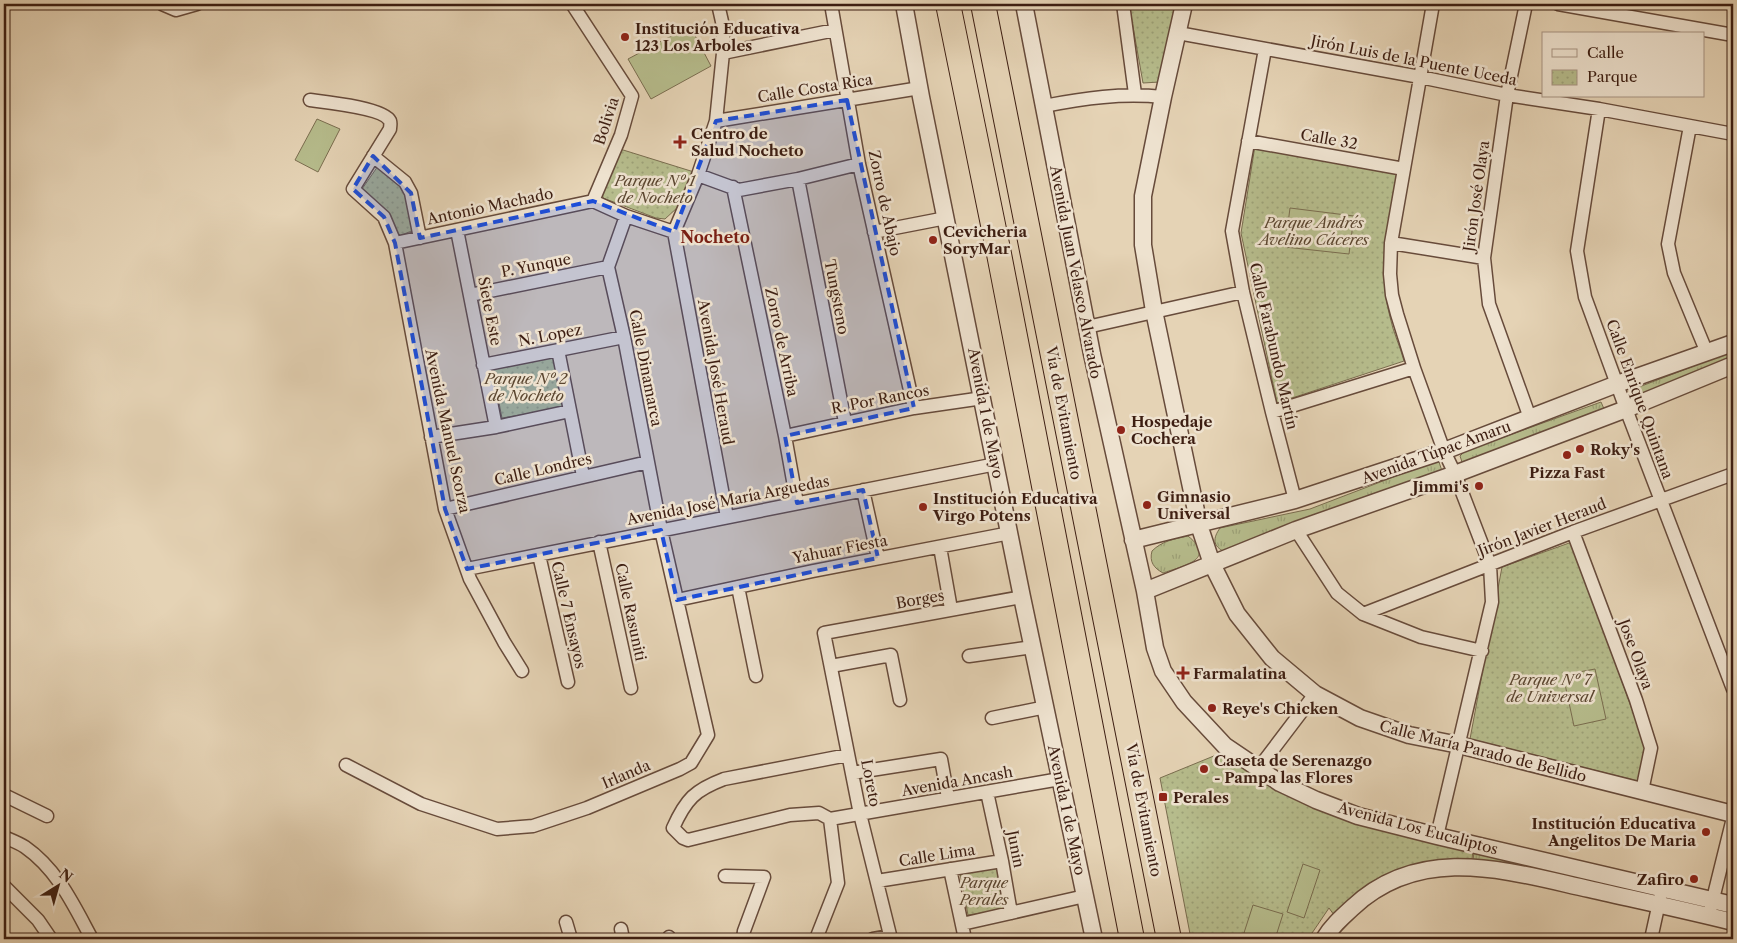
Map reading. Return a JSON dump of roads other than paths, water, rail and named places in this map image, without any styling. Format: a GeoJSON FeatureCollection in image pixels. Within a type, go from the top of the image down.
{"type":"FeatureCollection","features":[{"type":"Feature","properties":{"kind":"highway"},"geometry":{"type":"LineString","coordinates":[[948,4],[999,254],[1132,939]]}},
{"type":"Feature","properties":{"kind":"highway","name":"Vía de Evitamiento"},"geometry":{"type":"LineString","coordinates":[[983,4],[1169,939]]}},
{"type":"Feature","properties":{"kind":"street"},"geometry":{"type":"LineString","coordinates":[[162,4],[176,10],[197,4]]}},
{"type":"Feature","properties":{"kind":"street","name":"Bolivia"},"geometry":{"type":"LineString","coordinates":[[572,4],[632,96],[621,135],[593,201]]}},
{"type":"Feature","properties":{"kind":"street"},"geometry":{"type":"LineString","coordinates":[[593,201],[626,216],[674,232],[698,175],[716,121],[723,53],[723,26],[718,4]]}},
{"type":"Feature","properties":{"kind":"street","name":"Zorro de Abajo"},"geometry":{"type":"LineString","coordinates":[[831,4],[859,164],[914,408]]}},
{"type":"Feature","properties":{"kind":"street","name":"Avenida 1 de Mayo"},"geometry":{"type":"LineString","coordinates":[[904,4],[1022,596],[1094,939]]}},
{"type":"Feature","properties":{"kind":"street","name":"Avenida Juan Velasco Alvarado"},"geometry":{"type":"LineString","coordinates":[[1024,4],[1069,242],[1133,540]]}},
{"type":"Feature","properties":{"kind":"street"},"geometry":{"type":"LineString","coordinates":[[1123,4],[1135,94]]}},
{"type":"Feature","properties":{"kind":"street","name":"Calle María Parado de Bellido"},"geometry":{"type":"LineString","coordinates":[[1184,4],[1143,196],[1143,245],[1154,311],[1199,525],[1212,564],[1237,614],[1272,658],[1315,694],[1360,718],[1409,735],[1459,745],[1733,814]]}},
{"type":"Feature","properties":{"kind":"street"},"geometry":{"type":"LineString","coordinates":[[1433,4],[1391,243],[1390,274],[1392,295],[1396,314],[1414,368],[1444,450],[1490,564],[1492,602],[1437,836]]}},
{"type":"Feature","properties":{"kind":"street","name":"Jirón José Olaya"},"geometry":{"type":"LineString","coordinates":[[1526,4],[1506,95],[1484,258],[1490,304],[1530,418]]}},
{"type":"Feature","properties":{"kind":"street"},"geometry":{"type":"LineString","coordinates":[[1558,4],[1733,35]]}},
{"type":"Feature","properties":{"kind":"street"},"geometry":{"type":"LineString","coordinates":[[723,53],[835,30]]}},
{"type":"Feature","properties":{"kind":"street","name":"Jirón Luis de la Puente Uceda"},"geometry":{"type":"LineString","coordinates":[[1178,33],[1420,77],[1506,95],[1599,109],[1733,134]]}},
{"type":"Feature","properties":{"kind":"street","name":"Calle Farabundo Martín"},"geometry":{"type":"LineString","coordinates":[[1265,49],[1232,230],[1243,292],[1295,500]]}},
{"type":"Feature","properties":{"kind":"street","name":"Calle Costa Rica"},"geometry":{"type":"LineString","coordinates":[[716,121],[920,88]]}},
{"type":"Feature","properties":{"kind":"street"},"geometry":{"type":"LineString","coordinates":[[1044,106],[1090,97],[1135,94],[1163,97]]}},
{"type":"Feature","properties":{"kind":"street"},"geometry":{"type":"LineString","coordinates":[[310,100],[362,108],[389,119],[390,129],[373,156],[404,182],[411,193],[420,238]]}},
{"type":"Feature","properties":{"kind":"street","name":"Calle Enrique Quintana"},"geometry":{"type":"LineString","coordinates":[[1599,109],[1577,251],[1585,297],[1616,384],[1733,689]]}},
{"type":"Feature","properties":{"kind":"street"},"geometry":{"type":"LineString","coordinates":[[1690,126],[1668,244],[1674,273],[1707,353]]}},
{"type":"Feature","properties":{"kind":"street","name":"Calle 32"},"geometry":{"type":"LineString","coordinates":[[1248,141],[1404,169]]}},
{"type":"Feature","properties":{"kind":"street","name":"Avenida Manuel Scorza"},"geometry":{"type":"LineString","coordinates":[[373,156],[353,189],[384,217],[395,243],[445,510],[470,579],[522,671]]}},
{"type":"Feature","properties":{"kind":"street"},"geometry":{"type":"LineString","coordinates":[[698,175],[739,190],[798,179],[859,164]]}},
{"type":"Feature","properties":{"kind":"street","name":"Tungsteno"},"geometry":{"type":"LineString","coordinates":[[798,179],[846,422]]}},
{"type":"Feature","properties":{"kind":"street","name":"Zorro de Arriba"},"geometry":{"type":"LineString","coordinates":[[733,187],[785,436],[797,503]]}},
{"type":"Feature","properties":{"kind":"street","name":"Antonio Machado"},"geometry":{"type":"LineString","coordinates":[[395,243],[593,201]]}},
{"type":"Feature","properties":{"kind":"street"},"geometry":{"type":"LineString","coordinates":[[608,267],[626,216]]}},
{"type":"Feature","properties":{"kind":"street"},"geometry":{"type":"LineString","coordinates":[[874,232],[946,218]]}},
{"type":"Feature","properties":{"kind":"street","name":"Siete Este"},"geometry":{"type":"LineString","coordinates":[[457,230],[496,427]]}},
{"type":"Feature","properties":{"kind":"street","name":"Avenida José Heraud"},"geometry":{"type":"LineString","coordinates":[[674,232],[727,517]]}},
{"type":"Feature","properties":{"kind":"street"},"geometry":{"type":"LineString","coordinates":[[1391,243],[1484,258]]}},
{"type":"Feature","properties":{"kind":"street","name":"P. Yunque"},"geometry":{"type":"LineString","coordinates":[[470,295],[608,267]]}},
{"type":"Feature","properties":{"kind":"street","name":"Calle Dinamarca"},"geometry":{"type":"LineString","coordinates":[[608,267],[624,337],[661,530]]}},
{"type":"Feature","properties":{"kind":"street"},"geometry":{"type":"LineString","coordinates":[[1088,326],[1243,292]]}},
{"type":"Feature","properties":{"kind":"street","name":"N. Lopez"},"geometry":{"type":"LineString","coordinates":[[483,365],[624,337]]}},
{"type":"Feature","properties":{"kind":"street","name":"Avenida Túpac Amaru"},"geometry":{"type":"LineString","coordinates":[[1133,540],[1295,500],[1444,450],[1616,384],[1733,343]]}},
{"type":"Feature","properties":{"kind":"street"},"geometry":{"type":"LineString","coordinates":[[558,350],[584,476]]}},
{"type":"Feature","properties":{"kind":"street","name":"Avenida Túpac Amaru"},"geometry":{"type":"LineString","coordinates":[[1145,591],[1296,530],[1455,474],[1626,409],[1733,365]]}},
{"type":"Feature","properties":{"kind":"street"},"geometry":{"type":"LineString","coordinates":[[1272,412],[1414,368]]}},
{"type":"Feature","properties":{"kind":"street","name":"R. Por Rancos"},"geometry":{"type":"LineString","coordinates":[[785,436],[914,408],[983,398]]}},
{"type":"Feature","properties":{"kind":"street"},"geometry":{"type":"LineString","coordinates":[[431,437],[496,427],[570,411]]}},
{"type":"Feature","properties":{"kind":"street","name":"Calle Londres"},"geometry":{"type":"LineString","coordinates":[[445,510],[648,462]]}},
{"type":"Feature","properties":{"kind":"street","name":"Avenida José María Arguedas"},"geometry":{"type":"LineString","coordinates":[[467,568],[996,464]]}},
{"type":"Feature","properties":{"kind":"street","name":"Jirón Javier Heraud"},"geometry":{"type":"LineString","coordinates":[[1363,614],[1573,532],[1733,474]]}},
{"type":"Feature","properties":{"kind":"street"},"geometry":{"type":"LineString","coordinates":[[863,490],[878,558]]}},
{"type":"Feature","properties":{"kind":"street","name":"Irlanda"},"geometry":{"type":"LineString","coordinates":[[346,764],[421,804],[498,829],[534,826],[587,808],[691,763],[708,735],[661,530]]}},
{"type":"Feature","properties":{"kind":"street"},"geometry":{"type":"LineString","coordinates":[[1296,530],[1337,593],[1363,614],[1422,637],[1482,651]]}},
{"type":"Feature","properties":{"kind":"street","name":"Jose Olaya"},"geometry":{"type":"LineString","coordinates":[[1573,532],[1636,700],[1650,748],[1642,791]]}},
{"type":"Feature","properties":{"kind":"street","name":"Yahuar Fiesta"},"geometry":{"type":"LineString","coordinates":[[677,600],[878,558],[1010,533]]}},
{"type":"Feature","properties":{"kind":"street","name":"Avenida Los Eucaliptos"},"geometry":{"type":"LineString","coordinates":[[1133,540],[1145,591],[1155,648],[1163,672],[1184,702],[1225,746],[1280,783],[1316,800],[1358,816],[1733,905]]}},
{"type":"Feature","properties":{"kind":"street","name":"Calle Rasuniti"},"geometry":{"type":"LineString","coordinates":[[599,542],[631,688]]}},
{"type":"Feature","properties":{"kind":"street"},"geometry":{"type":"LineString","coordinates":[[940,547],[952,609]]}},
{"type":"Feature","properties":{"kind":"street","name":"Calle 7 Ensayos"},"geometry":{"type":"LineString","coordinates":[[539,555],[568,682]]}},
{"type":"Feature","properties":{"kind":"street"},"geometry":{"type":"LineString","coordinates":[[738,587],[756,676]]}},
{"type":"Feature","properties":{"kind":"street","name":"Borges"},"geometry":{"type":"LineString","coordinates":[[824,633],[1022,596]]}},
{"type":"Feature","properties":{"kind":"street","name":"Loreto"},"geometry":{"type":"LineString","coordinates":[[824,633],[860,814],[890,938]]}},
{"type":"Feature","properties":{"kind":"street"},"geometry":{"type":"LineString","coordinates":[[969,656],[1033,647]]}},
{"type":"Feature","properties":{"kind":"street"},"geometry":{"type":"LineString","coordinates":[[831,666],[891,656],[900,700]]}},
{"type":"Feature","properties":{"kind":"street"},"geometry":{"type":"LineString","coordinates":[[1258,769],[1315,694]]}},
{"type":"Feature","properties":{"kind":"street"},"geometry":{"type":"LineString","coordinates":[[992,718],[1046,708]]}},
{"type":"Feature","properties":{"kind":"street"},"geometry":{"type":"LineString","coordinates":[[816,939],[838,883],[830,819],[819,813],[804,813],[756,822],[688,840],[683,838],[674,828],[680,814],[692,796],[706,786],[724,779],[848,755]]}},
{"type":"Feature","properties":{"kind":"street"},"geometry":{"type":"LineString","coordinates":[[852,773],[941,759],[948,798]]}},
{"type":"Feature","properties":{"kind":"street","name":"Avenida Ancash"},"geometry":{"type":"LineString","coordinates":[[830,819],[1060,779]]}},
{"type":"Feature","properties":{"kind":"street","name":"Junin"},"geometry":{"type":"LineString","coordinates":[[987,792],[1011,913]]}},
{"type":"Feature","properties":{"kind":"street"},"geometry":{"type":"LineString","coordinates":[[4,795],[47,816]]}},
{"type":"Feature","properties":{"kind":"street"},"geometry":{"type":"LineString","coordinates":[[1710,916],[1712,900],[1733,818]]}},
{"type":"Feature","properties":{"kind":"street"},"geometry":{"type":"LineString","coordinates":[[4,837],[25,848],[65,888],[92,939]]}},
{"type":"Feature","properties":{"kind":"street","name":"Calle Lima"},"geometry":{"type":"LineString","coordinates":[[877,881],[1002,861]]}},
{"type":"Feature","properties":{"kind":"street","name":"Avenida Los Eucaliptos"},"geometry":{"type":"LineString","coordinates":[[1324,939],[1331,928],[1364,896],[1394,880],[1423,870],[1456,867],[1484,868],[1526,875],[1733,922]]}},
{"type":"Feature","properties":{"kind":"street"},"geometry":{"type":"LineString","coordinates":[[950,869],[965,939]]}},
{"type":"Feature","properties":{"kind":"street"},"geometry":{"type":"LineString","coordinates":[[724,876],[764,877],[744,931],[744,939]]}},
{"type":"Feature","properties":{"kind":"street"},"geometry":{"type":"LineString","coordinates":[[4,886],[38,920],[52,939]]}},
{"type":"Feature","properties":{"kind":"street"},"geometry":{"type":"LineString","coordinates":[[1651,939],[1662,888]]}},
{"type":"Feature","properties":{"kind":"street"},"geometry":{"type":"LineString","coordinates":[[962,924],[1085,896]]}},
{"type":"Feature","properties":{"kind":"street"},"geometry":{"type":"LineString","coordinates":[[566,922],[571,939]]}},
{"type":"Feature","properties":{"kind":"street"},"geometry":{"type":"LineString","coordinates":[[873,939],[890,938]]}},
{"type":"Feature","properties":{"kind":"place","name":"Institución Educativa 123 Los Arboles"},"geometry":{"type":"Point","coordinates":[625,37]}},
{"type":"Feature","properties":{"kind":"place","name":"Centro de Salud Nocheto"},"geometry":{"type":"Point","coordinates":[680,142]}},
{"type":"Feature","properties":{"kind":"place","name":"Cevicheria SoryMar"},"geometry":{"type":"Point","coordinates":[933,240]}},
{"type":"Feature","properties":{"kind":"place","name":"Hospedaje Cochera"},"geometry":{"type":"Point","coordinates":[1121,430]}},
{"type":"Feature","properties":{"kind":"place","name":"Roky's"},"geometry":{"type":"Point","coordinates":[1580,449]}},
{"type":"Feature","properties":{"kind":"place","name":"Pizza Fast"},"geometry":{"type":"Point","coordinates":[1567,455]}},
{"type":"Feature","properties":{"kind":"place","name":"Jimmi's"},"geometry":{"type":"Point","coordinates":[1479,486]}},
{"type":"Feature","properties":{"kind":"place","name":"Gimnasio Universal"},"geometry":{"type":"Point","coordinates":[1147,505]}},
{"type":"Feature","properties":{"kind":"place","name":"Institución Educativa Virgo Potens"},"geometry":{"type":"Point","coordinates":[923,507]}},
{"type":"Feature","properties":{"kind":"place","name":"Farmalatina"},"geometry":{"type":"Point","coordinates":[1183,673]}},
{"type":"Feature","properties":{"kind":"place","name":"Reye's Chicken"},"geometry":{"type":"Point","coordinates":[1212,708]}},
{"type":"Feature","properties":{"kind":"place","name":"Caseta de Serenazgo - Pampa las Flores"},"geometry":{"type":"Point","coordinates":[1204,769]}},
{"type":"Feature","properties":{"kind":"place","name":"Perales"},"geometry":{"type":"Point","coordinates":[1163,797]}},
{"type":"Feature","properties":{"kind":"place","name":"Institución Educativa Angelitos De Maria"},"geometry":{"type":"Point","coordinates":[1706,832]}},
{"type":"Feature","properties":{"kind":"place","name":"Zafiro"},"geometry":{"type":"Point","coordinates":[1694,879]}},
{"type":"Feature","properties":{"kind":"district","name":"Nocheto"},"geometry":{"type":"Point","coordinates":[715,237]}},
{"type":"Feature","properties":{"kind":"park label","name":"Parque Nº 1 de Nocheto"},"geometry":{"type":"Point","coordinates":[655,188]}},
{"type":"Feature","properties":{"kind":"park label","name":"Parque Andrés Avelino Cáceres"},"geometry":{"type":"Point","coordinates":[1314,230]}},
{"type":"Feature","properties":{"kind":"park label","name":"Parque Nº 2 de Nocheto"},"geometry":{"type":"Point","coordinates":[526,386]}},
{"type":"Feature","properties":{"kind":"park label","name":"Parque Nº 7 de Universal"},"geometry":{"type":"Point","coordinates":[1550,688]}},
{"type":"Feature","properties":{"kind":"park label","name":"Parque Perales"},"geometry":{"type":"Point","coordinates":[984,890]}}]}
